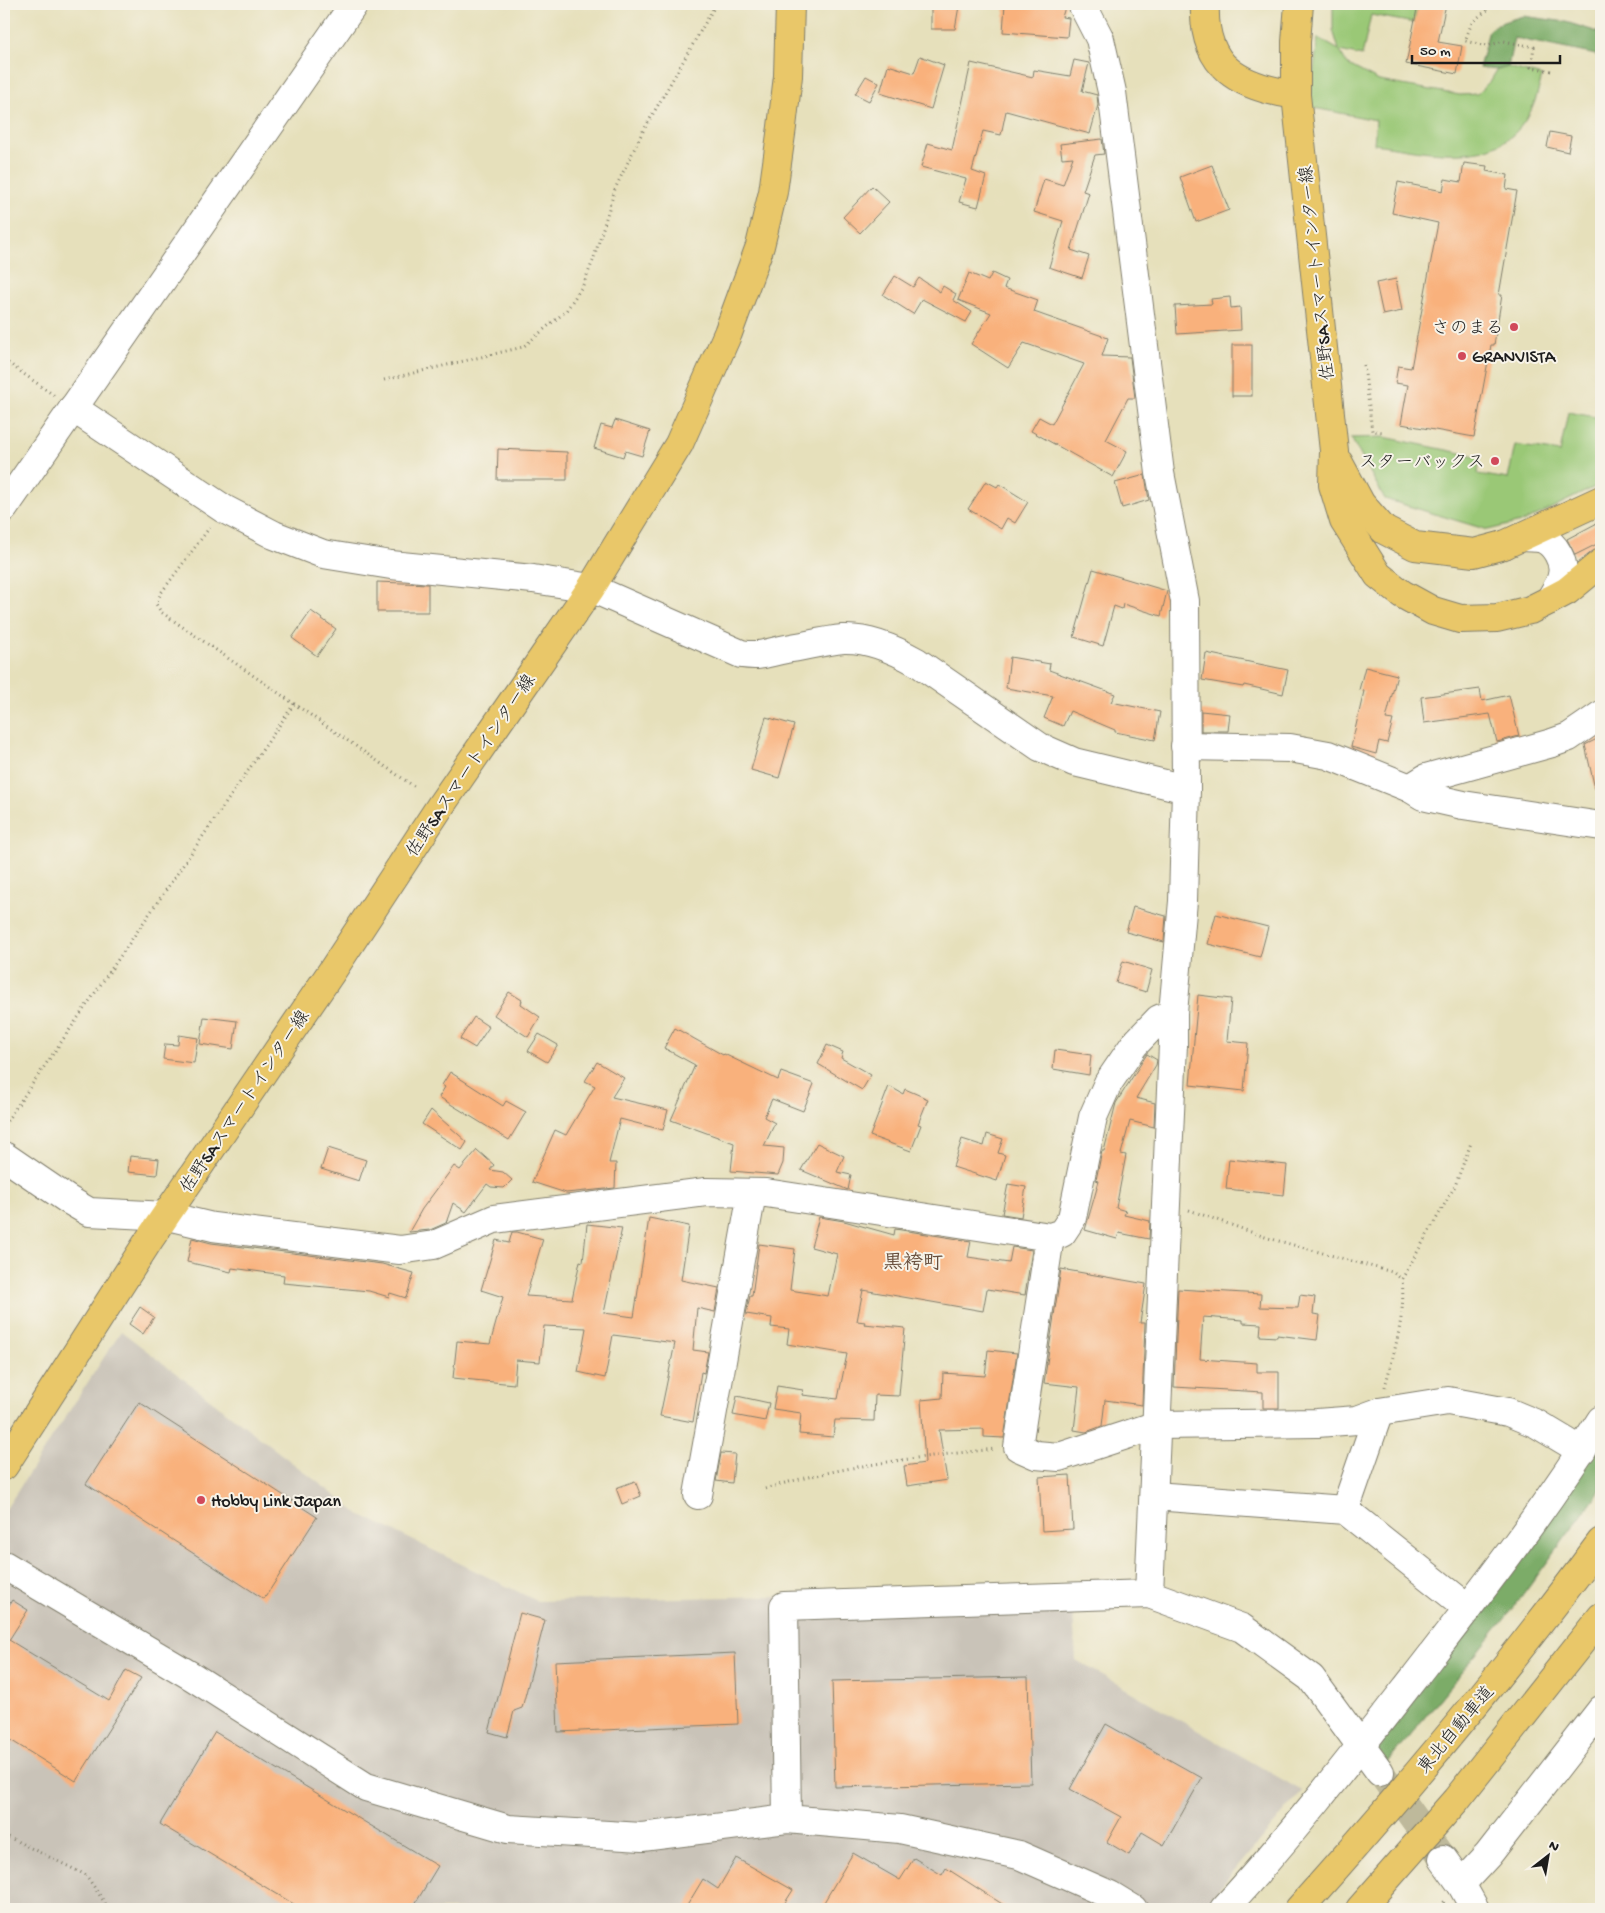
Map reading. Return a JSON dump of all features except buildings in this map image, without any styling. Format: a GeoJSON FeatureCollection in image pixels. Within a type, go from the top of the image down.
{"type":"FeatureCollection","features":[{"type":"Feature","properties":{"kind":"main road","name":"佐野SAスマートインター線"},"geometry":{"type":"LineString","coordinates":[[4,1466],[167,1216],[441,805],[591,588],[679,444],[728,333],[760,246],[773,192],[782,127],[788,76],[790,4]]}},
{"type":"Feature","properties":{"kind":"main road"},"geometry":{"type":"LineString","coordinates":[[1205,4],[1204,20],[1209,40],[1216,56],[1226,68],[1243,81],[1266,90],[1296,95]]}},
{"type":"Feature","properties":{"kind":"main road","name":"佐野SAスマートインター線"},"geometry":{"type":"LineString","coordinates":[[1299,4],[1296,42],[1296,95],[1334,451],[1333,485],[1344,521],[1378,575],[1402,594],[1433,611],[1460,620],[1497,618],[1530,610],[1567,591],[1601,563]]}},
{"type":"Feature","properties":{"kind":"main road","name":"佐野SAスマートインター線"},"geometry":{"type":"LineString","coordinates":[[1334,451],[1361,504],[1384,530],[1414,546],[1448,552],[1474,553],[1514,541],[1601,500]]}},
{"type":"Feature","properties":{"kind":"main road","name":"東北自動車道"},"geometry":{"type":"LineString","coordinates":[[1300,1909],[1362,1840],[1500,1675],[1601,1542]]}},
{"type":"Feature","properties":{"kind":"main road"},"geometry":{"type":"LineString","coordinates":[[1360,1909],[1462,1792],[1601,1617]]}},
{"type":"Feature","properties":{"kind":"street"},"geometry":{"type":"LineString","coordinates":[[4,508],[354,4]]}},
{"type":"Feature","properties":{"kind":"street"},"geometry":{"type":"LineString","coordinates":[[1082,4],[1100,39],[1112,92],[1160,473],[1185,601],[1186,789],[1183,901],[1173,1013],[1174,1044],[1149,1594]]}},
{"type":"Feature","properties":{"kind":"street"},"geometry":{"type":"LineString","coordinates":[[73,408],[224,509],[274,535],[323,554],[390,565],[533,579],[591,588],[740,654],[761,657],[779,651],[845,639],[896,650],[945,680],[1040,747],[1074,762],[1186,789]]}},
{"type":"Feature","properties":{"kind":"street"},"geometry":{"type":"LineString","coordinates":[[1514,541],[1542,539],[1551,544],[1558,554],[1562,565],[1562,576],[1550,600]]}},
{"type":"Feature","properties":{"kind":"street"},"geometry":{"type":"LineString","coordinates":[[1410,788],[1426,778],[1569,737],[1601,715]]}},
{"type":"Feature","properties":{"kind":"street"},"geometry":{"type":"LineString","coordinates":[[1185,746],[1290,748],[1328,755],[1410,788],[1423,796],[1463,805],[1601,826]]}},
{"type":"Feature","properties":{"kind":"street"},"geometry":{"type":"LineString","coordinates":[[4,1156],[66,1200],[89,1212],[167,1216],[213,1227],[400,1250],[434,1245],[494,1219],[706,1192],[766,1193],[1050,1237],[1062,1233],[1072,1218],[1093,1117],[1108,1083],[1134,1045],[1159,1019],[1173,1013]]}},
{"type":"Feature","properties":{"kind":"street"},"geometry":{"type":"LineString","coordinates":[[698,1495],[752,1193]]}},
{"type":"Feature","properties":{"kind":"street"},"geometry":{"type":"LineString","coordinates":[[1050,1237],[1018,1447],[1036,1455],[1059,1457],[1157,1425],[1318,1423],[1357,1420],[1379,1412],[1448,1401],[1484,1406],[1508,1412],[1537,1424],[1582,1451]]}},
{"type":"Feature","properties":{"kind":"street"},"geometry":{"type":"LineString","coordinates":[[1345,1510],[1379,1412]]}},
{"type":"Feature","properties":{"kind":"street"},"geometry":{"type":"LineString","coordinates":[[1224,1909],[1362,1745],[1468,1608],[1562,1483],[1601,1420]]}},
{"type":"Feature","properties":{"kind":"street"},"geometry":{"type":"LineString","coordinates":[[1154,1496],[1345,1510],[1468,1608]]}},
{"type":"Feature","properties":{"kind":"street"},"geometry":{"type":"LineString","coordinates":[[4,1565],[193,1677],[366,1787],[508,1829],[642,1837],[788,1819],[900,1829],[1019,1856],[1110,1895],[1133,1909]]}},
{"type":"Feature","properties":{"kind":"street"},"geometry":{"type":"LineString","coordinates":[[788,1819],[784,1606],[1149,1594],[1242,1628],[1310,1678],[1362,1745],[1380,1772]]}},
{"type":"Feature","properties":{"kind":"street"},"geometry":{"type":"LineString","coordinates":[[1461,1884],[1488,1855],[1601,1710]]}},
{"type":"Feature","properties":{"kind":"street"},"geometry":{"type":"LineString","coordinates":[[1443,1859],[1461,1884],[1475,1909]]}},
{"type":"Feature","properties":{"kind":"path"},"geometry":{"type":"LineString","coordinates":[[384,380],[523,347],[566,311],[583,285],[593,262],[615,189],[642,133],[716,4]]}},
{"type":"Feature","properties":{"kind":"path"},"geometry":{"type":"LineString","coordinates":[[1496,4],[1472,22],[1465,40],[1487,46],[1504,41],[1534,47],[1531,67],[1551,71]]}},
{"type":"Feature","properties":{"kind":"path"},"geometry":{"type":"LineString","coordinates":[[4,360],[73,408]]}},
{"type":"Feature","properties":{"kind":"path"},"geometry":{"type":"LineString","coordinates":[[1364,365],[1372,431],[1385,432]]}},
{"type":"Feature","properties":{"kind":"path"},"geometry":{"type":"LineString","coordinates":[[224,509],[161,593],[156,604],[161,612],[415,787]]}},
{"type":"Feature","properties":{"kind":"path"},"geometry":{"type":"LineString","coordinates":[[4,1124],[294,704]]}},
{"type":"Feature","properties":{"kind":"path"},"geometry":{"type":"LineString","coordinates":[[1379,1412],[1398,1333],[1404,1296],[1402,1279],[1455,1186],[1471,1143]]}},
{"type":"Feature","properties":{"kind":"path"},"geometry":{"type":"LineString","coordinates":[[1167,1203],[1268,1238],[1392,1272],[1402,1279]]}},
{"type":"Feature","properties":{"kind":"path"},"geometry":{"type":"LineString","coordinates":[[765,1489],[791,1480],[921,1457],[1018,1447]]}},
{"type":"Feature","properties":{"kind":"path"},"geometry":{"type":"LineString","coordinates":[[4,1835],[86,1875],[109,1909]]}},
{"type":"Feature","properties":{"kind":"shaded area"},"geometry":{"type":"Polygon","coordinates":[[[121,1331],[359,1514],[537,1601],[779,1596],[1073,1613],[1076,1660],[1302,1791],[1202,1909],[4,1909],[4,1512],[121,1331]]]}},
{"type":"Feature","properties":{"kind":"green space"},"geometry":{"type":"Polygon","coordinates":[[[1333,4],[1418,4],[1414,23],[1371,15],[1362,56],[1340,51],[1347,64],[1379,81],[1460,95],[1477,94],[1491,80],[1497,70],[1508,67],[1542,76],[1530,112],[1524,122],[1510,137],[1494,147],[1475,152],[1434,152],[1374,144],[1376,120],[1309,107],[1318,38],[1339,50],[1333,30],[1333,4]]]}},
{"type":"Feature","properties":{"kind":"green space"},"geometry":{"type":"Polygon","coordinates":[[[1523,16],[1566,22],[1601,33],[1601,56],[1514,38],[1508,67],[1497,70],[1479,68],[1489,30],[1503,22],[1523,16]]]}},
{"type":"Feature","properties":{"kind":"green space"},"geometry":{"type":"Polygon","coordinates":[[[1568,412],[1601,418],[1601,484],[1525,521],[1488,530],[1385,499],[1351,438],[1384,437],[1480,457],[1478,474],[1508,479],[1515,445],[1560,452],[1568,412]]]}},
{"type":"Feature","properties":{"kind":"green space"},"geometry":{"type":"Polygon","coordinates":[[[1601,1432],[1601,1489],[1512,1610],[1386,1765],[1375,1750],[1601,1432]]]}},
{"type":"Feature","properties":{"kind":"tunnel"},"geometry":{"type":"LineString","coordinates":[[1380,1772],[1443,1859]]}},
{"type":"Feature","properties":{"kind":"place","name":"さのまる"},"geometry":{"type":"Point","coordinates":[1514,327]}},
{"type":"Feature","properties":{"kind":"place","name":"GRANVISTA"},"geometry":{"type":"Point","coordinates":[1462,356]}},
{"type":"Feature","properties":{"kind":"place","name":"スターバックス"},"geometry":{"type":"Point","coordinates":[1495,461]}},
{"type":"Feature","properties":{"kind":"place","name":"Hobby Link Japan"},"geometry":{"type":"Point","coordinates":[201,1500]}},
{"type":"Feature","properties":{"kind":"district","name":"黒袴町"},"geometry":{"type":"Point","coordinates":[913,1261]}}]}
